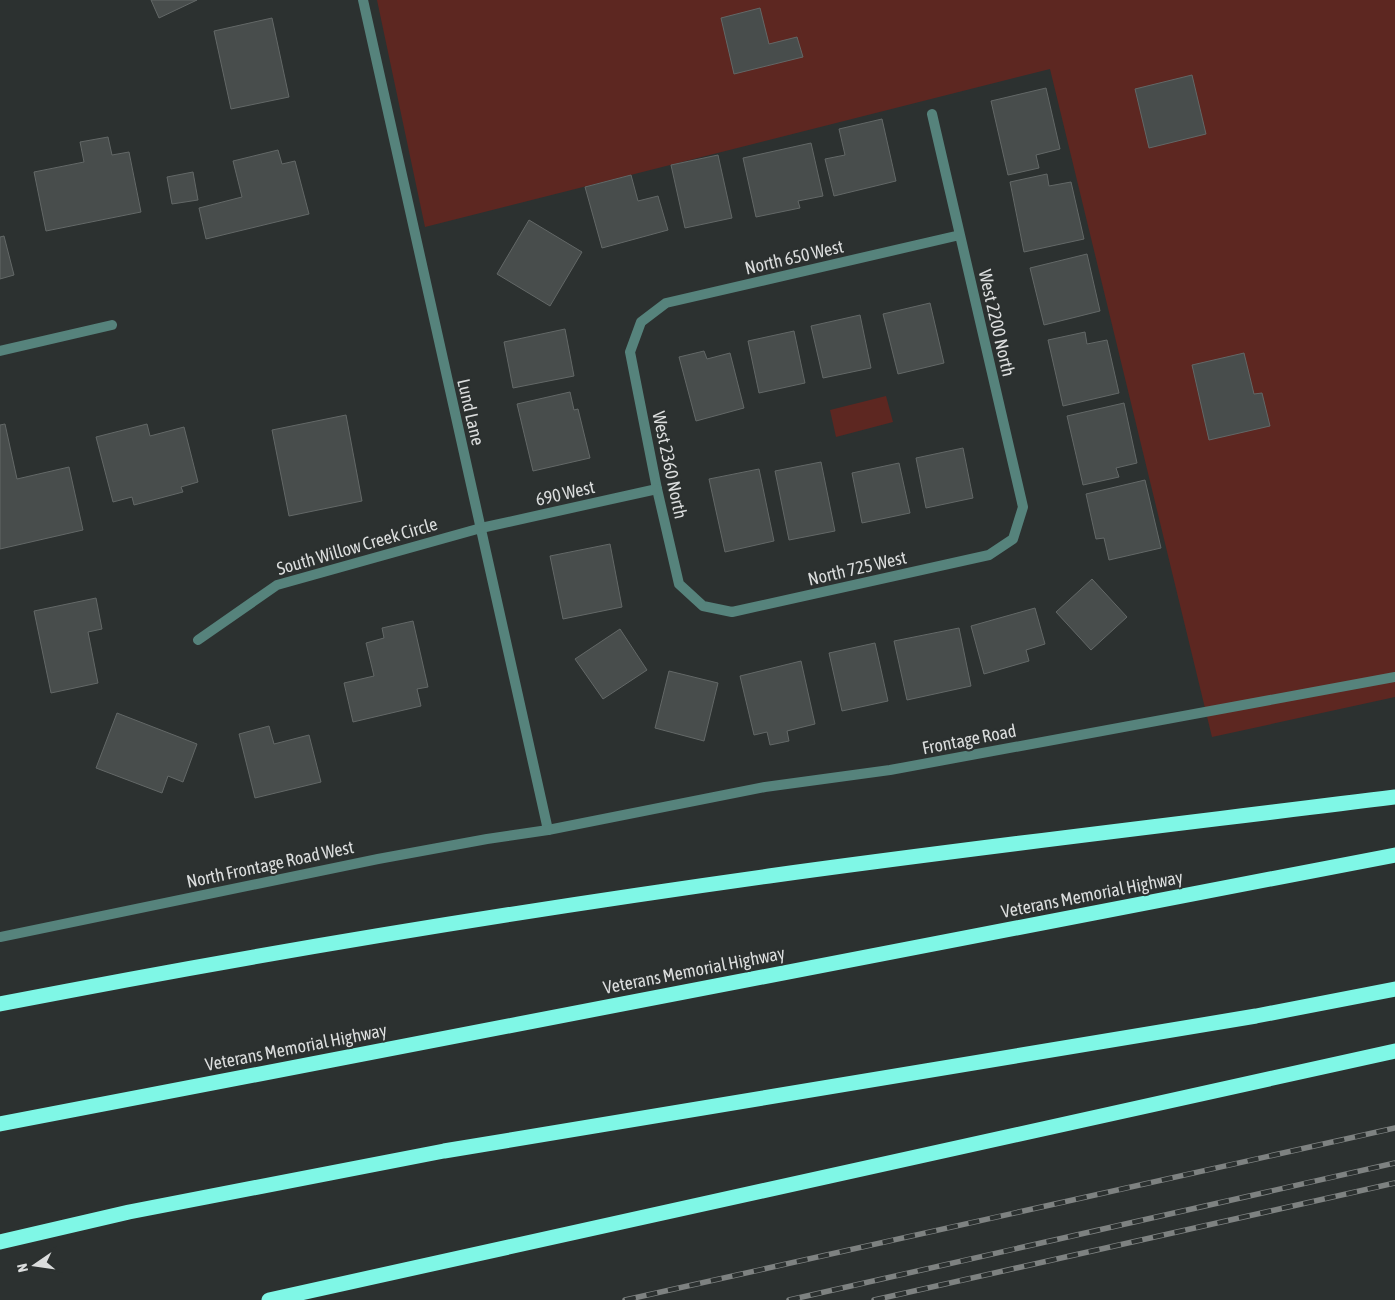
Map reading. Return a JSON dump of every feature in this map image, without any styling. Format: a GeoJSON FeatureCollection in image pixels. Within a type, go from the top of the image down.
{"type":"FeatureCollection","features":[{"type":"Feature","properties":{"kind":"highway"},"geometry":{"type":"LineString","coordinates":[[0,1004],[302,948],[612,899],[770,876],[1395,797]]}},
{"type":"Feature","properties":{"kind":"highway","name":"Veterans Memorial Highway"},"geometry":{"type":"LineString","coordinates":[[0,1124],[1395,855]]}},
{"type":"Feature","properties":{"kind":"highway"},"geometry":{"type":"LineString","coordinates":[[0,1242],[129,1212],[444,1151],[1256,1016],[1395,989]]}},
{"type":"Feature","properties":{"kind":"highway"},"geometry":{"type":"LineString","coordinates":[[269,1300],[1395,1051]]}},
{"type":"Feature","properties":{"kind":"street","name":"Lund Lane"},"geometry":{"type":"LineString","coordinates":[[363,0],[548,830]]}},
{"type":"Feature","properties":{"kind":"street","name":"West 2200 North"},"geometry":{"type":"LineString","coordinates":[[932,114],[1023,506],[1013,539]]}},
{"type":"Feature","properties":{"kind":"street","name":"North 650 West"},"geometry":{"type":"LineString","coordinates":[[641,322],[666,303],[960,235]]}},
{"type":"Feature","properties":{"kind":"street","name":"West 2360 North"},"geometry":{"type":"LineString","coordinates":[[641,322],[630,352],[657,489],[679,584],[703,606]]}},
{"type":"Feature","properties":{"kind":"street"},"geometry":{"type":"LineString","coordinates":[[0,351],[112,325]]}},
{"type":"Feature","properties":{"kind":"street","name":"690 West"},"geometry":{"type":"LineString","coordinates":[[481,528],[657,489]]}},
{"type":"Feature","properties":{"kind":"street","name":"South Willow Creek Circle"},"geometry":{"type":"LineString","coordinates":[[198,640],[277,585],[481,528]]}},
{"type":"Feature","properties":{"kind":"street","name":"North 725 West"},"geometry":{"type":"LineString","coordinates":[[703,606],[732,612],[989,555],[1013,539]]}},
{"type":"Feature","properties":{"kind":"street","name":"Frontage Road"},"geometry":{"type":"LineString","coordinates":[[548,830],[765,787],[890,770],[1395,677]]}},
{"type":"Feature","properties":{"kind":"street","name":"North Frontage Road West"},"geometry":{"type":"LineString","coordinates":[[0,937],[378,859],[487,838],[548,830]]}},
{"type":"Feature","properties":{"kind":"shaded area"},"geometry":{"type":"Polygon","coordinates":[[[377,0],[1395,0],[1395,697],[1212,737],[1050,69],[425,227],[377,0]]]}},
{"type":"Feature","properties":{"kind":"shaded area"},"geometry":{"type":"Polygon","coordinates":[[[886,396],[893,422],[836,437],[830,410],[886,396]]]}},
{"type":"Feature","properties":{"kind":"building"},"geometry":{"type":"Polygon","coordinates":[[[151,0],[197,0],[159,18],[151,0]]]}},
{"type":"Feature","properties":{"kind":"building"},"geometry":{"type":"Polygon","coordinates":[[[760,8],[769,44],[797,37],[803,57],[734,74],[721,18],[760,8]]]}},
{"type":"Feature","properties":{"kind":"building"},"geometry":{"type":"Polygon","coordinates":[[[272,18],[289,97],[231,109],[214,31],[272,18]]]}},
{"type":"Feature","properties":{"kind":"building"},"geometry":{"type":"Polygon","coordinates":[[[1192,75],[1206,134],[1149,148],[1135,89],[1192,75]]]}},
{"type":"Feature","properties":{"kind":"building"},"geometry":{"type":"Polygon","coordinates":[[[1046,88],[1060,149],[1036,155],[1039,168],[1008,175],[991,101],[1046,88]]]}},
{"type":"Feature","properties":{"kind":"building"},"geometry":{"type":"Polygon","coordinates":[[[882,119],[896,181],[834,196],[825,159],[845,155],[839,129],[882,119]]]}},
{"type":"Feature","properties":{"kind":"building"},"geometry":{"type":"Polygon","coordinates":[[[108,137],[112,155],[129,152],[141,212],[46,231],[34,172],[84,162],[80,142],[108,137]]]}},
{"type":"Feature","properties":{"kind":"building"},"geometry":{"type":"Polygon","coordinates":[[[811,143],[823,196],[798,201],[800,208],[756,217],[743,158],[811,143]]]}},
{"type":"Feature","properties":{"kind":"building"},"geometry":{"type":"Polygon","coordinates":[[[278,150],[282,164],[295,161],[309,214],[206,239],[199,208],[242,197],[233,161],[278,150]]]}},
{"type":"Feature","properties":{"kind":"building"},"geometry":{"type":"Polygon","coordinates":[[[718,155],[732,218],[685,228],[671,165],[718,155]]]}},
{"type":"Feature","properties":{"kind":"building"},"geometry":{"type":"Polygon","coordinates":[[[193,172],[198,200],[172,204],[167,177],[193,172]]]}},
{"type":"Feature","properties":{"kind":"building"},"geometry":{"type":"Polygon","coordinates":[[[1047,174],[1049,186],[1071,182],[1084,239],[1024,252],[1010,182],[1047,174]]]}},
{"type":"Feature","properties":{"kind":"building"},"geometry":{"type":"Polygon","coordinates":[[[631,175],[638,201],[658,196],[668,230],[602,248],[585,187],[631,175]]]}},
{"type":"Feature","properties":{"kind":"building"},"geometry":{"type":"Polygon","coordinates":[[[529,220],[582,252],[550,306],[497,274],[529,220]]]}},
{"type":"Feature","properties":{"kind":"building"},"geometry":{"type":"Polygon","coordinates":[[[4,236],[14,275],[0,279],[0,237],[4,236]]]}},
{"type":"Feature","properties":{"kind":"building"},"geometry":{"type":"Polygon","coordinates":[[[1087,254],[1100,311],[1044,325],[1030,268],[1087,254]]]}},
{"type":"Feature","properties":{"kind":"building"},"geometry":{"type":"Polygon","coordinates":[[[930,303],[944,363],[898,374],[883,314],[930,303]]]}},
{"type":"Feature","properties":{"kind":"building"},"geometry":{"type":"Polygon","coordinates":[[[860,315],[871,368],[823,378],[811,326],[860,315]]]}},
{"type":"Feature","properties":{"kind":"building"},"geometry":{"type":"Polygon","coordinates":[[[565,329],[574,376],[513,388],[504,342],[565,329]]]}},
{"type":"Feature","properties":{"kind":"building"},"geometry":{"type":"Polygon","coordinates":[[[794,331],[805,383],[759,393],[748,341],[794,331]]]}},
{"type":"Feature","properties":{"kind":"building"},"geometry":{"type":"Polygon","coordinates":[[[1085,332],[1087,344],[1107,340],[1119,393],[1063,406],[1048,340],[1085,332]]]}},
{"type":"Feature","properties":{"kind":"building"},"geometry":{"type":"Polygon","coordinates":[[[704,351],[707,359],[730,353],[744,408],[696,421],[679,357],[704,351]]]}},
{"type":"Feature","properties":{"kind":"building"},"geometry":{"type":"Polygon","coordinates":[[[1244,353],[1254,394],[1262,393],[1270,426],[1209,440],[1192,365],[1244,353]]]}},
{"type":"Feature","properties":{"kind":"building"},"geometry":{"type":"Polygon","coordinates":[[[570,392],[574,410],[578,409],[590,458],[533,471],[517,404],[570,392]]]}},
{"type":"Feature","properties":{"kind":"building"},"geometry":{"type":"Polygon","coordinates":[[[1124,403],[1137,463],[1116,468],[1119,477],[1083,485],[1067,416],[1124,403]]]}},
{"type":"Feature","properties":{"kind":"building"},"geometry":{"type":"Polygon","coordinates":[[[346,415],[362,501],[289,516],[272,430],[346,415]]]}},
{"type":"Feature","properties":{"kind":"building"},"geometry":{"type":"Polygon","coordinates":[[[5,424],[17,479],[69,467],[83,530],[0,549],[0,425],[5,424]]]}},
{"type":"Feature","properties":{"kind":"building"},"geometry":{"type":"Polygon","coordinates":[[[147,424],[150,436],[184,427],[198,482],[181,487],[183,492],[134,505],[132,497],[113,502],[96,437],[147,424]]]}},
{"type":"Feature","properties":{"kind":"building"},"geometry":{"type":"Polygon","coordinates":[[[963,448],[973,498],[926,508],[916,458],[963,448]]]}},
{"type":"Feature","properties":{"kind":"building"},"geometry":{"type":"Polygon","coordinates":[[[821,462],[835,531],[789,540],[775,471],[821,462]]]}},
{"type":"Feature","properties":{"kind":"building"},"geometry":{"type":"Polygon","coordinates":[[[899,463],[910,513],[862,523],[852,473],[899,463]]]}},
{"type":"Feature","properties":{"kind":"building"},"geometry":{"type":"Polygon","coordinates":[[[759,469],[774,541],[725,552],[709,479],[759,469]]]}},
{"type":"Feature","properties":{"kind":"building"},"geometry":{"type":"Polygon","coordinates":[[[1145,480],[1161,548],[1109,560],[1104,538],[1096,539],[1086,494],[1145,480]]]}},
{"type":"Feature","properties":{"kind":"building"},"geometry":{"type":"Polygon","coordinates":[[[610,544],[622,607],[563,619],[550,556],[610,544]]]}},
{"type":"Feature","properties":{"kind":"building"},"geometry":{"type":"Polygon","coordinates":[[[1092,579],[1127,617],[1091,650],[1056,612],[1092,579]]]}},
{"type":"Feature","properties":{"kind":"building"},"geometry":{"type":"Polygon","coordinates":[[[96,598],[102,629],[88,632],[98,683],[51,693],[34,611],[96,598]]]}},
{"type":"Feature","properties":{"kind":"building"},"geometry":{"type":"Polygon","coordinates":[[[1035,608],[1045,644],[1026,650],[1029,661],[984,674],[971,626],[1035,608]]]}},
{"type":"Feature","properties":{"kind":"building"},"geometry":{"type":"Polygon","coordinates":[[[413,621],[428,687],[417,689],[421,706],[353,722],[344,683],[374,676],[366,643],[384,638],[382,628],[413,621]]]}},
{"type":"Feature","properties":{"kind":"building"},"geometry":{"type":"Polygon","coordinates":[[[959,628],[971,686],[907,700],[894,641],[959,628]]]}},
{"type":"Feature","properties":{"kind":"building"},"geometry":{"type":"Polygon","coordinates":[[[620,629],[647,670],[603,699],[575,659],[620,629]]]}},
{"type":"Feature","properties":{"kind":"building"},"geometry":{"type":"Polygon","coordinates":[[[875,643],[888,701],[842,711],[829,653],[875,643]]]}},
{"type":"Feature","properties":{"kind":"building"},"geometry":{"type":"Polygon","coordinates":[[[801,661],[815,724],[787,731],[789,741],[770,745],[767,732],[754,735],[740,676],[801,661]]]}},
{"type":"Feature","properties":{"kind":"building"},"geometry":{"type":"Polygon","coordinates":[[[669,671],[718,683],[704,741],[655,728],[669,671]]]}},
{"type":"Feature","properties":{"kind":"building"},"geometry":{"type":"Polygon","coordinates":[[[117,713],[197,744],[183,782],[168,776],[162,793],[96,768],[117,713]]]}},
{"type":"Feature","properties":{"kind":"building"},"geometry":{"type":"Polygon","coordinates":[[[269,726],[274,744],[309,735],[321,782],[255,798],[239,734],[269,726]]]}},
{"type":"Feature","properties":{"kind":"railway"},"geometry":{"type":"LineString","coordinates":[[625,1300],[1395,1128]]}},
{"type":"Feature","properties":{"kind":"railway"},"geometry":{"type":"LineString","coordinates":[[789,1300],[1395,1163]]}},
{"type":"Feature","properties":{"kind":"railway"},"geometry":{"type":"LineString","coordinates":[[874,1300],[1395,1183]]}}]}
